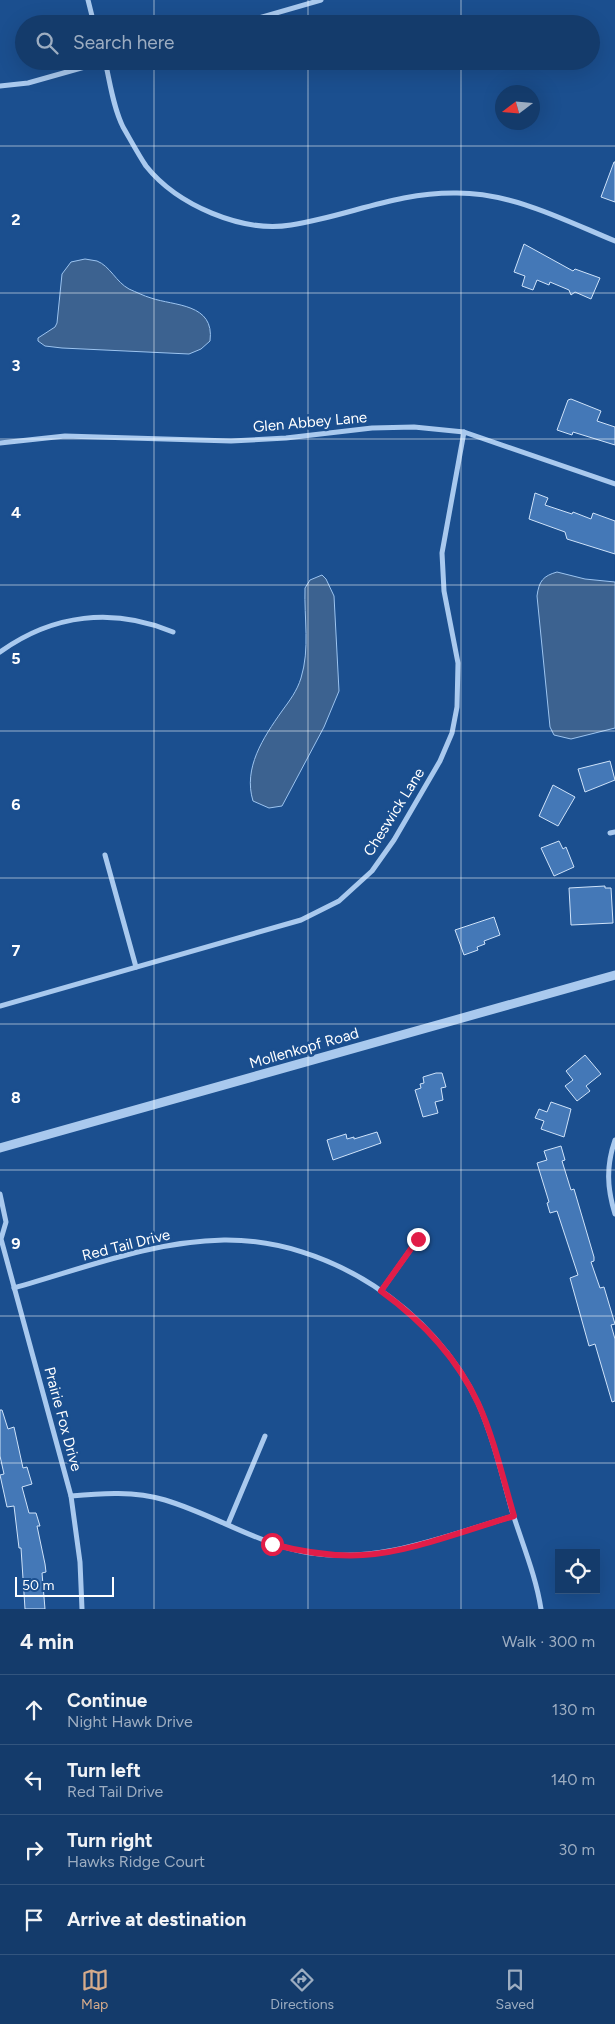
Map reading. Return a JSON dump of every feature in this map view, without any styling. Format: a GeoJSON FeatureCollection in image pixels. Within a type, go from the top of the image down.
{"type":"FeatureCollection","features":[{"type":"Feature","properties":{"kind":"street"},"geometry":{"type":"LineString","coordinates":[[88,0],[92,15]]}},
{"type":"Feature","properties":{"kind":"street"},"geometry":{"type":"LineString","coordinates":[[269,15],[321,0]]}},
{"type":"Feature","properties":{"kind":"street"},"geometry":{"type":"LineString","coordinates":[[0,86],[50,78],[76,70]]}},
{"type":"Feature","properties":{"kind":"street"},"geometry":{"type":"LineString","coordinates":[[108,70],[123,125],[147,166],[164,184],[218,217],[255,226],[289,226],[394,198],[423,194],[494,195],[526,204],[615,241]]}},
{"type":"Feature","properties":{"kind":"street","name":"Glen Abbey Lane"},"geometry":{"type":"LineString","coordinates":[[0,443],[65,436],[230,441],[286,438],[390,427],[464,432],[615,484]]}},
{"type":"Feature","properties":{"kind":"street","name":"Cheswick Lane"},"geometry":{"type":"LineString","coordinates":[[0,1006],[301,920],[339,901],[372,871],[394,840],[440,761],[452,734],[457,707],[458,663],[444,591],[442,554],[464,432]]}},
{"type":"Feature","properties":{"kind":"street"},"geometry":{"type":"LineString","coordinates":[[0,652],[32,632],[80,618],[128,618],[149,622],[173,632]]}},
{"type":"Feature","properties":{"kind":"street"},"geometry":{"type":"LineString","coordinates":[[105,855],[136,967]]}},
{"type":"Feature","properties":{"kind":"street","name":"Mollenkopf Road"},"geometry":{"type":"LineString","coordinates":[[0,1148],[615,975]]}},
{"type":"Feature","properties":{"kind":"street"},"geometry":{"type":"LineString","coordinates":[[615,1140],[611,1151],[608,1177],[615,1214]]}},
{"type":"Feature","properties":{"kind":"street","name":"Prairie Fox Drive"},"geometry":{"type":"LineString","coordinates":[[0,1194],[6,1222],[0,1239],[71,1496],[80,1562],[82,1609]]}},
{"type":"Feature","properties":{"kind":"street"},"geometry":{"type":"LineString","coordinates":[[381,1291],[418,1239]]}},
{"type":"Feature","properties":{"kind":"street","name":"Red Tail Drive"},"geometry":{"type":"LineString","coordinates":[[14,1288],[158,1247],[225,1240],[289,1249],[349,1272],[381,1291],[429,1330],[463,1376],[485,1422],[541,1609]]}},
{"type":"Feature","properties":{"kind":"street"},"geometry":{"type":"LineString","coordinates":[[228,1524],[265,1436]]}},
{"type":"Feature","properties":{"kind":"street"},"geometry":{"type":"LineString","coordinates":[[71,1496],[109,1492],[164,1500],[228,1524],[272,1544],[327,1555],[363,1555],[393,1552],[514,1516]]}},
{"type":"Feature","properties":{"kind":"water"},"geometry":{"type":"Polygon","coordinates":[[[85,259],[102,263],[129,289],[151,298],[191,308],[200,313],[206,319],[210,329],[210,341],[201,349],[189,354],[45,346],[38,341],[38,338],[55,327],[57,323],[62,274],[71,262],[85,259]]]}},
{"type":"Feature","properties":{"kind":"water"},"geometry":{"type":"Polygon","coordinates":[[[557,572],[585,579],[615,582],[615,728],[571,739],[554,735],[550,727],[537,596],[542,580],[548,575],[557,572]]]}},
{"type":"Feature","properties":{"kind":"water"},"geometry":{"type":"Polygon","coordinates":[[[322,575],[334,596],[339,691],[324,727],[282,806],[269,808],[253,801],[251,777],[253,765],[262,743],[299,683],[304,667],[306,645],[305,588],[310,580],[322,575]]]}},
{"type":"Feature","properties":{"kind":"building"},"geometry":{"type":"Polygon","coordinates":[[[615,162],[615,202],[601,197],[615,162]]]}},
{"type":"Feature","properties":{"kind":"building"},"geometry":{"type":"Polygon","coordinates":[[[524,244],[573,271],[575,269],[600,278],[591,299],[575,292],[571,295],[569,290],[550,282],[549,285],[537,280],[533,290],[522,286],[525,276],[514,272],[524,244]]]}},
{"type":"Feature","properties":{"kind":"building"},"geometry":{"type":"Polygon","coordinates":[[[571,399],[601,411],[597,421],[615,427],[615,445],[573,432],[572,435],[557,430],[568,400],[571,399]]]}},
{"type":"Feature","properties":{"kind":"building"},"geometry":{"type":"Polygon","coordinates":[[[535,493],[548,498],[545,505],[591,519],[593,513],[615,521],[615,554],[567,539],[565,532],[529,519],[535,493]]]}},
{"type":"Feature","properties":{"kind":"building"},"geometry":{"type":"Polygon","coordinates":[[[610,761],[615,780],[585,792],[578,769],[610,761]]]}},
{"type":"Feature","properties":{"kind":"building"},"geometry":{"type":"Polygon","coordinates":[[[553,785],[575,797],[558,826],[539,816],[553,785]]]}},
{"type":"Feature","properties":{"kind":"building"},"geometry":{"type":"Polygon","coordinates":[[[559,841],[563,849],[566,847],[574,867],[554,876],[541,848],[559,841]]]}},
{"type":"Feature","properties":{"kind":"building"},"geometry":{"type":"Polygon","coordinates":[[[605,886],[605,888],[611,888],[613,923],[571,925],[569,888],[605,886]]]}},
{"type":"Feature","properties":{"kind":"building"},"geometry":{"type":"Polygon","coordinates":[[[494,917],[500,935],[484,941],[485,944],[477,947],[478,950],[464,955],[455,930],[494,917]]]}},
{"type":"Feature","properties":{"kind":"building"},"geometry":{"type":"Polygon","coordinates":[[[585,1055],[601,1074],[586,1086],[590,1091],[577,1101],[565,1086],[573,1080],[566,1071],[585,1055]]]}},
{"type":"Feature","properties":{"kind":"building"},"geometry":{"type":"Polygon","coordinates":[[[442,1073],[446,1087],[441,1088],[443,1100],[435,1102],[438,1113],[423,1117],[415,1090],[421,1088],[420,1084],[424,1083],[423,1077],[442,1073]]]}},
{"type":"Feature","properties":{"kind":"building"},"geometry":{"type":"Polygon","coordinates":[[[551,1102],[571,1109],[564,1137],[541,1129],[544,1121],[535,1118],[539,1109],[547,1112],[551,1102]]]}},
{"type":"Feature","properties":{"kind":"building"},"geometry":{"type":"Polygon","coordinates":[[[377,1132],[381,1143],[333,1160],[327,1140],[346,1134],[347,1139],[354,1137],[354,1139],[377,1132]]]}},
{"type":"Feature","properties":{"kind":"building"},"geometry":{"type":"Polygon","coordinates":[[[561,1146],[565,1160],[562,1161],[571,1190],[574,1189],[594,1257],[594,1261],[591,1262],[600,1288],[604,1287],[615,1324],[611,1325],[615,1339],[615,1401],[612,1402],[595,1344],[589,1346],[570,1278],[578,1275],[557,1211],[550,1213],[547,1203],[549,1202],[537,1163],[547,1160],[544,1151],[561,1146]]]}},
{"type":"Feature","properties":{"kind":"building"},"geometry":{"type":"Polygon","coordinates":[[[0,1410],[2,1410],[8,1429],[14,1427],[23,1468],[27,1467],[32,1484],[22,1487],[29,1513],[36,1513],[40,1526],[37,1526],[46,1572],[42,1573],[45,1609],[25,1609],[21,1548],[19,1548],[14,1506],[7,1507],[0,1475],[4,1474],[0,1456],[0,1410]]]}},
{"type":"Feature","properties":{"kind":"route"},"geometry":{"type":"LineString","coordinates":[[272,1544],[327,1555],[363,1555],[393,1552],[514,1516],[485,1422],[478,1403],[463,1376],[429,1330],[381,1291],[418,1239]]}}]}
